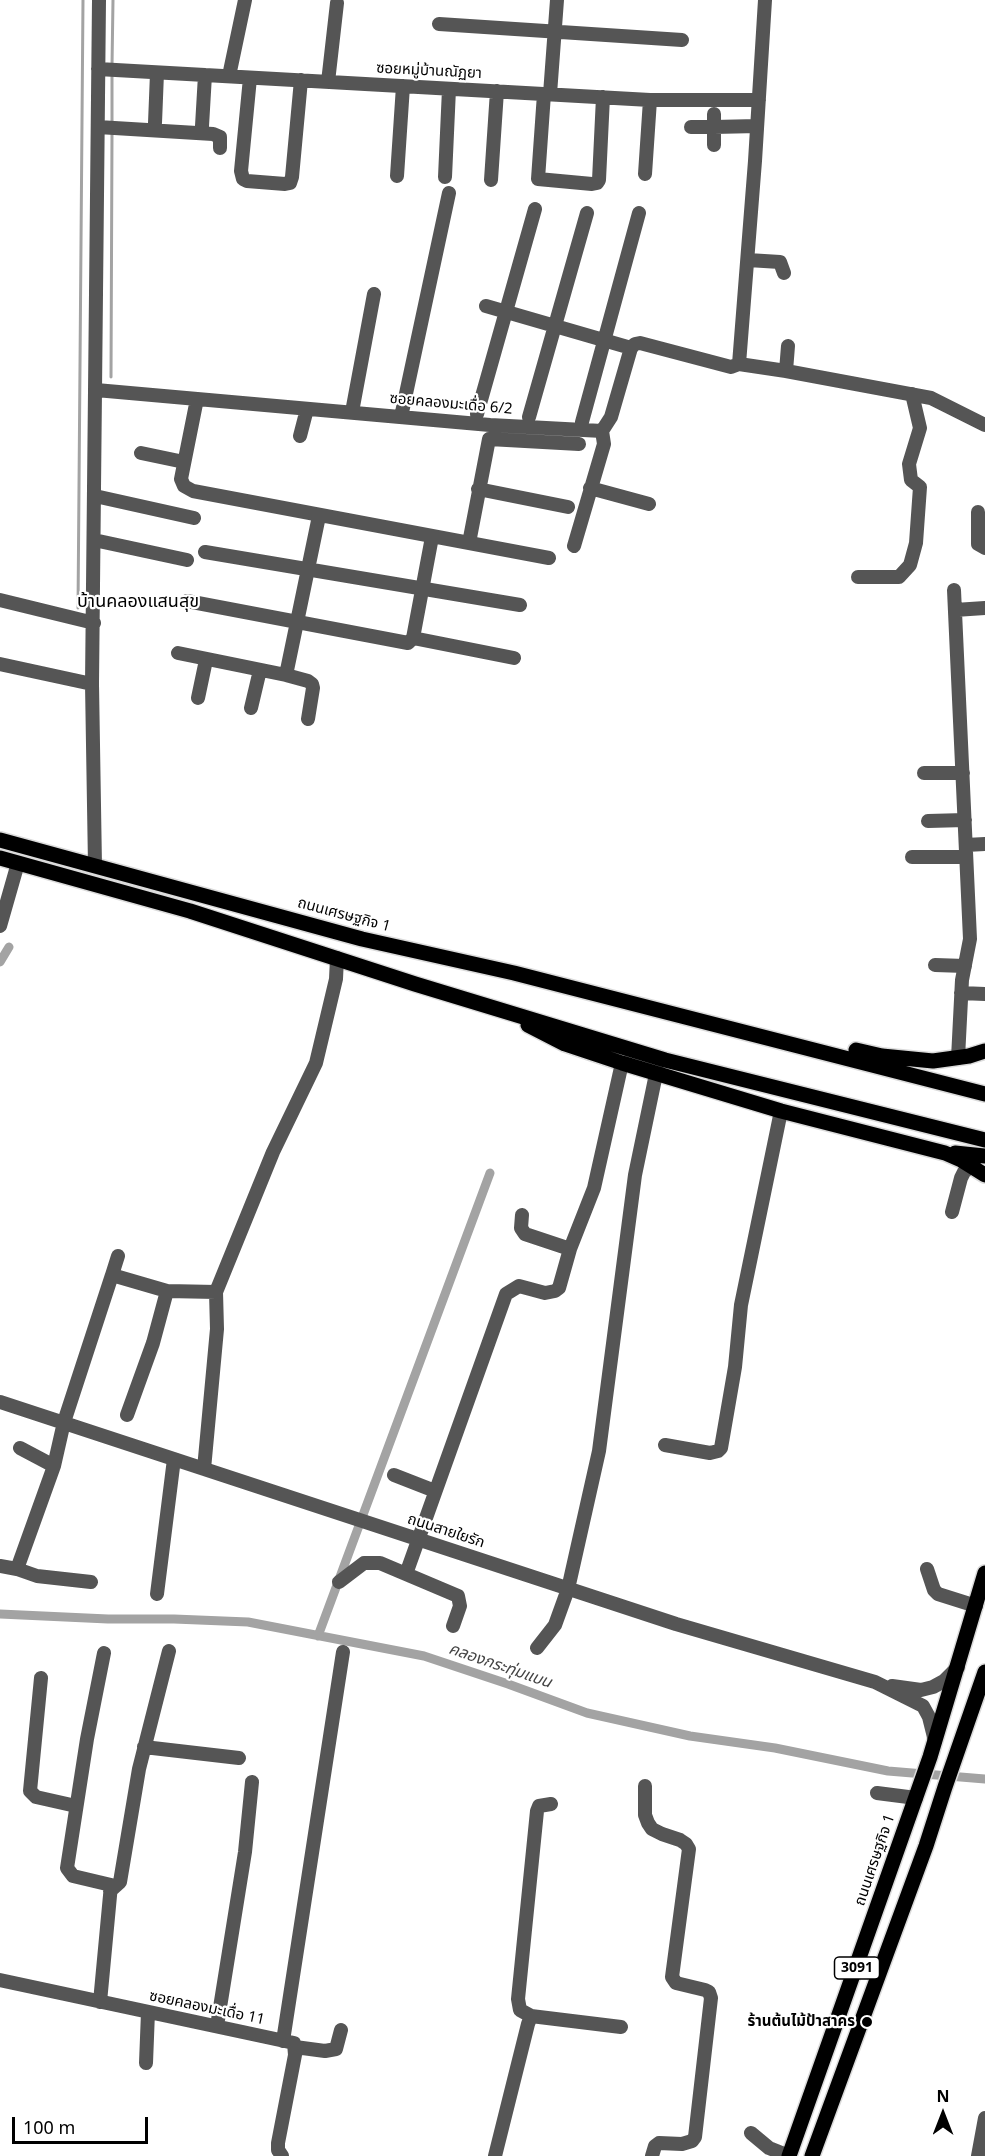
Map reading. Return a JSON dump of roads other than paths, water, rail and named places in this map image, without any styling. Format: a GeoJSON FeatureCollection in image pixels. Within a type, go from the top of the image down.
{"type":"FeatureCollection","features":[{"type":"Feature","properties":{"kind":"main road","name":"ถนนเศรษฐกิจ 1"},"geometry":{"type":"LineString","coordinates":[[0,840],[362,939],[537,980],[985,1094]]}},
{"type":"Feature","properties":{"kind":"main road"},"geometry":{"type":"LineString","coordinates":[[0,858],[190,911],[515,1015],[665,1060],[985,1140]]}},
{"type":"Feature","properties":{"kind":"main road"},"geometry":{"type":"LineString","coordinates":[[537,980],[578,984],[882,1056],[985,1063]]}},
{"type":"Feature","properties":{"kind":"main road"},"geometry":{"type":"LineString","coordinates":[[515,1015],[549,1037],[622,1063],[781,1111],[924,1148],[961,1160],[985,1175]]}},
{"type":"Feature","properties":{"kind":"main road"},"geometry":{"type":"LineString","coordinates":[[933,1061],[985,1051]]}},
{"type":"Feature","properties":{"kind":"main road"},"geometry":{"type":"LineString","coordinates":[[924,1148],[985,1156]]}},
{"type":"Feature","properties":{"kind":"main road","name":"ถนนเศรษฐกิจ 1"},"geometry":{"type":"LineString","coordinates":[[789,2156],[930,1757],[985,1573]]}},
{"type":"Feature","properties":{"kind":"main road","name":"3091"},"geometry":{"type":"LineString","coordinates":[[812,2156],[926,1846],[985,1672]]}},
{"type":"Feature","properties":{"kind":"street"},"geometry":{"type":"LineString","coordinates":[[95,866],[92,684],[99,0]]}},
{"type":"Feature","properties":{"kind":"street"},"geometry":{"type":"LineString","coordinates":[[229,76],[244,0]]}},
{"type":"Feature","properties":{"kind":"street"},"geometry":{"type":"LineString","coordinates":[[557,0],[538,179],[597,183],[603,97]]}},
{"type":"Feature","properties":{"kind":"street"},"geometry":{"type":"LineString","coordinates":[[740,364],[765,0]]}},
{"type":"Feature","properties":{"kind":"street"},"geometry":{"type":"LineString","coordinates":[[328,82],[337,3]]}},
{"type":"Feature","properties":{"kind":"street"},"geometry":{"type":"LineString","coordinates":[[439,24],[682,40]]}},
{"type":"Feature","properties":{"kind":"street","name":"ซอยหมู่บ้านณัฏยา"},"geometry":{"type":"LineString","coordinates":[[98,69],[650,100],[759,100]]}},
{"type":"Feature","properties":{"kind":"street"},"geometry":{"type":"LineString","coordinates":[[155,123],[157,73]]}},
{"type":"Feature","properties":{"kind":"street"},"geometry":{"type":"LineString","coordinates":[[202,126],[205,75]]}},
{"type":"Feature","properties":{"kind":"street"},"geometry":{"type":"LineString","coordinates":[[250,78],[241,171],[243,179],[247,182],[285,184],[290,183],[292,177],[301,80]]}},
{"type":"Feature","properties":{"kind":"street"},"geometry":{"type":"LineString","coordinates":[[397,176],[403,86]]}},
{"type":"Feature","properties":{"kind":"street"},"geometry":{"type":"LineString","coordinates":[[446,177],[449,89]]}},
{"type":"Feature","properties":{"kind":"street"},"geometry":{"type":"LineString","coordinates":[[491,180],[497,91]]}},
{"type":"Feature","properties":{"kind":"street"},"geometry":{"type":"LineString","coordinates":[[645,174],[650,100]]}},
{"type":"Feature","properties":{"kind":"street"},"geometry":{"type":"LineString","coordinates":[[691,126],[714,121],[757,126]]}},
{"type":"Feature","properties":{"kind":"street"},"geometry":{"type":"LineString","coordinates":[[714,121],[714,145]]}},
{"type":"Feature","properties":{"kind":"street"},"geometry":{"type":"LineString","coordinates":[[98,127],[213,134],[220,137],[220,148]]}},
{"type":"Feature","properties":{"kind":"street"},"geometry":{"type":"LineString","coordinates":[[400,417],[449,193]]}},
{"type":"Feature","properties":{"kind":"street"},"geometry":{"type":"LineString","coordinates":[[477,414],[535,210]]}},
{"type":"Feature","properties":{"kind":"street"},"geometry":{"type":"LineString","coordinates":[[529,417],[586,213]]}},
{"type":"Feature","properties":{"kind":"street"},"geometry":{"type":"LineString","coordinates":[[582,422],[639,213]]}},
{"type":"Feature","properties":{"kind":"street"},"geometry":{"type":"LineString","coordinates":[[748,260],[780,262],[784,273]]}},
{"type":"Feature","properties":{"kind":"street"},"geometry":{"type":"LineString","coordinates":[[352,412],[374,294]]}},
{"type":"Feature","properties":{"kind":"street"},"geometry":{"type":"LineString","coordinates":[[486,306],[631,348]]}},
{"type":"Feature","properties":{"kind":"street"},"geometry":{"type":"LineString","coordinates":[[574,546],[604,444],[602,431],[611,417],[631,348],[635,344],[640,343],[730,367],[740,364],[912,394],[940,402],[985,425]]}},
{"type":"Feature","properties":{"kind":"street"},"geometry":{"type":"LineString","coordinates":[[786,372],[788,346]]}},
{"type":"Feature","properties":{"kind":"street","name":"ซอยคลองมะเดื่อ 6/2"},"geometry":{"type":"LineString","coordinates":[[96,390],[400,417],[602,431]]}},
{"type":"Feature","properties":{"kind":"street"},"geometry":{"type":"LineString","coordinates":[[858,577],[899,577],[910,566],[916,543],[920,487],[911,480],[909,464],[920,428],[912,394]]}},
{"type":"Feature","properties":{"kind":"street"},"geometry":{"type":"LineString","coordinates":[[197,399],[181,479],[184,486],[193,491],[549,558]]}},
{"type":"Feature","properties":{"kind":"street"},"geometry":{"type":"LineString","coordinates":[[300,436],[307,409]]}},
{"type":"Feature","properties":{"kind":"street"},"geometry":{"type":"LineString","coordinates":[[469,543],[489,439],[579,444]]}},
{"type":"Feature","properties":{"kind":"street"},"geometry":{"type":"LineString","coordinates":[[141,453],[184,462]]}},
{"type":"Feature","properties":{"kind":"street"},"geometry":{"type":"LineString","coordinates":[[590,488],[648,504]]}},
{"type":"Feature","properties":{"kind":"street"},"geometry":{"type":"LineString","coordinates":[[478,489],[568,507]]}},
{"type":"Feature","properties":{"kind":"street"},"geometry":{"type":"LineString","coordinates":[[95,496],[194,518]]}},
{"type":"Feature","properties":{"kind":"street"},"geometry":{"type":"LineString","coordinates":[[978,512],[978,544],[985,548]]}},
{"type":"Feature","properties":{"kind":"street"},"geometry":{"type":"LineString","coordinates":[[286,675],[319,516]]}},
{"type":"Feature","properties":{"kind":"street"},"geometry":{"type":"LineString","coordinates":[[187,601],[408,643],[413,638],[432,537]]}},
{"type":"Feature","properties":{"kind":"street"},"geometry":{"type":"LineString","coordinates":[[94,540],[187,560]]}},
{"type":"Feature","properties":{"kind":"street"},"geometry":{"type":"LineString","coordinates":[[205,552],[520,605]]}},
{"type":"Feature","properties":{"kind":"street"},"geometry":{"type":"LineString","coordinates":[[954,590],[970,939],[962,993],[958,1058]]}},
{"type":"Feature","properties":{"kind":"street"},"geometry":{"type":"LineString","coordinates":[[0,600],[94,623]]}},
{"type":"Feature","properties":{"kind":"street"},"geometry":{"type":"LineString","coordinates":[[955,610],[985,608]]}},
{"type":"Feature","properties":{"kind":"street"},"geometry":{"type":"LineString","coordinates":[[413,638],[514,658]]}},
{"type":"Feature","properties":{"kind":"street"},"geometry":{"type":"LineString","coordinates":[[178,653],[308,681],[313,688],[308,719]]}},
{"type":"Feature","properties":{"kind":"street"},"geometry":{"type":"LineString","coordinates":[[198,699],[206,660]]}},
{"type":"Feature","properties":{"kind":"street"},"geometry":{"type":"LineString","coordinates":[[0,664],[92,684]]}},
{"type":"Feature","properties":{"kind":"street"},"geometry":{"type":"LineString","coordinates":[[251,708],[260,670]]}},
{"type":"Feature","properties":{"kind":"street"},"geometry":{"type":"LineString","coordinates":[[924,773],[963,772]]}},
{"type":"Feature","properties":{"kind":"street"},"geometry":{"type":"LineString","coordinates":[[928,821],[965,820]]}},
{"type":"Feature","properties":{"kind":"street"},"geometry":{"type":"LineString","coordinates":[[912,857],[966,851],[985,844]]}},
{"type":"Feature","properties":{"kind":"street"},"geometry":{"type":"LineString","coordinates":[[0,926],[18,863]]}},
{"type":"Feature","properties":{"kind":"street"},"geometry":{"type":"LineString","coordinates":[[204,1469],[217,1329],[216,1292],[273,1152],[316,1063],[336,979],[338,958]]}},
{"type":"Feature","properties":{"kind":"street"},"geometry":{"type":"LineString","coordinates":[[935,964],[965,966]]}},
{"type":"Feature","properties":{"kind":"street"},"geometry":{"type":"LineString","coordinates":[[962,993],[985,994]]}},
{"type":"Feature","properties":{"kind":"street"},"geometry":{"type":"LineString","coordinates":[[406,1574],[506,1294],[519,1286],[545,1293],[559,1288],[570,1249],[594,1188],[622,1063]]}},
{"type":"Feature","properties":{"kind":"street"},"geometry":{"type":"LineString","coordinates":[[537,1648],[555,1625],[568,1589],[599,1451],[635,1175],[656,1074]]}},
{"type":"Feature","properties":{"kind":"street"},"geometry":{"type":"LineString","coordinates":[[665,1445],[710,1453],[721,1448],[735,1367],[741,1305],[781,1111]]}},
{"type":"Feature","properties":{"kind":"street"},"geometry":{"type":"LineString","coordinates":[[952,1212],[961,1178],[971,1166]]}},
{"type":"Feature","properties":{"kind":"street"},"geometry":{"type":"LineString","coordinates":[[522,1215],[520,1228],[525,1234],[570,1249]]}},
{"type":"Feature","properties":{"kind":"street"},"geometry":{"type":"LineString","coordinates":[[17,1569],[54,1466],[64,1422],[118,1256]]}},
{"type":"Feature","properties":{"kind":"street"},"geometry":{"type":"LineString","coordinates":[[112,1275],[167,1291],[216,1292]]}},
{"type":"Feature","properties":{"kind":"street"},"geometry":{"type":"LineString","coordinates":[[127,1415],[153,1343],[167,1291]]}},
{"type":"Feature","properties":{"kind":"street","name":"ถนนสายใยรัก"},"geometry":{"type":"LineString","coordinates":[[0,1402],[676,1624],[884,1685],[921,1690],[944,1682],[958,1667]]}},
{"type":"Feature","properties":{"kind":"street"},"geometry":{"type":"LineString","coordinates":[[20,1448],[54,1466]]}},
{"type":"Feature","properties":{"kind":"street"},"geometry":{"type":"LineString","coordinates":[[157,1594],[174,1459]]}},
{"type":"Feature","properties":{"kind":"street"},"geometry":{"type":"LineString","coordinates":[[394,1475],[435,1491]]}},
{"type":"Feature","properties":{"kind":"street"},"geometry":{"type":"LineString","coordinates":[[339,1582],[364,1563],[380,1563],[458,1596],[460,1606],[453,1626]]}},
{"type":"Feature","properties":{"kind":"street"},"geometry":{"type":"LineString","coordinates":[[0,1566],[37,1576],[91,1582]]}},
{"type":"Feature","properties":{"kind":"street"},"geometry":{"type":"LineString","coordinates":[[927,1569],[934,1590],[938,1594],[976,1606]]}},
{"type":"Feature","properties":{"kind":"street"},"geometry":{"type":"LineString","coordinates":[[104,1653],[67,1868],[73,1876],[110,1888],[120,1882],[144,1747],[169,1651]]}},
{"type":"Feature","properties":{"kind":"street"},"geometry":{"type":"LineString","coordinates":[[282,2156],[278,2150],[278,2143],[289,2044],[343,1652]]}},
{"type":"Feature","properties":{"kind":"street"},"geometry":{"type":"LineString","coordinates":[[40,1678],[30,1791],[36,1797],[76,1806]]}},
{"type":"Feature","properties":{"kind":"street","name":"ถนนสายใยรัก"},"geometry":{"type":"LineString","coordinates":[[884,1685],[923,1706],[929,1717],[935,1741]]}},
{"type":"Feature","properties":{"kind":"street"},"geometry":{"type":"LineString","coordinates":[[144,1747],[239,1758]]}},
{"type":"Feature","properties":{"kind":"street"},"geometry":{"type":"LineString","coordinates":[[217,2026],[245,1851],[252,1782]]}},
{"type":"Feature","properties":{"kind":"street"},"geometry":{"type":"LineString","coordinates":[[645,1786],[645,1815],[652,1829],[686,1844],[689,1849],[672,1977],[676,1983],[709,1992],[711,1998],[695,2137],[692,2141],[682,2144],[659,2143],[655,2146],[652,2156]]}},
{"type":"Feature","properties":{"kind":"street"},"geometry":{"type":"LineString","coordinates":[[877,1792],[916,1798]]}},
{"type":"Feature","properties":{"kind":"street"},"geometry":{"type":"LineString","coordinates":[[100,2002],[110,1888],[128,1803],[127,1799],[120,1796]]}},
{"type":"Feature","properties":{"kind":"street"},"geometry":{"type":"LineString","coordinates":[[551,1804],[540,1806],[537,1811],[518,2005],[520,2010],[531,2016],[621,2027]]}},
{"type":"Feature","properties":{"kind":"street","name":"ซอยคลองมะเดื่อ 11"},"geometry":{"type":"LineString","coordinates":[[0,1980],[325,2051],[336,2049],[341,2030]]}},
{"type":"Feature","properties":{"kind":"street"},"geometry":{"type":"LineString","coordinates":[[146,2063],[148,2012]]}},
{"type":"Feature","properties":{"kind":"street"},"geometry":{"type":"LineString","coordinates":[[495,2156],[531,2016]]}},
{"type":"Feature","properties":{"kind":"street"},"geometry":{"type":"LineString","coordinates":[[978,2156],[985,2123]]}},
{"type":"Feature","properties":{"kind":"street"},"geometry":{"type":"LineString","coordinates":[[752,2133],[769,2148],[789,2156]]}},
{"type":"Feature","properties":{"kind":"waterway"},"geometry":{"type":"LineString","coordinates":[[78,608],[83,0]]}},
{"type":"Feature","properties":{"kind":"waterway"},"geometry":{"type":"LineString","coordinates":[[112,66],[113,0]]}},
{"type":"Feature","properties":{"kind":"waterway"},"geometry":{"type":"LineString","coordinates":[[112,73],[112,123]]}},
{"type":"Feature","properties":{"kind":"waterway"},"geometry":{"type":"LineString","coordinates":[[111,377],[112,133]]}},
{"type":"Feature","properties":{"kind":"waterway"},"geometry":{"type":"LineString","coordinates":[[0,962],[9,947]]}},
{"type":"Feature","properties":{"kind":"waterway"},"geometry":{"type":"LineString","coordinates":[[318,1636],[490,1173]]}},
{"type":"Feature","properties":{"kind":"waterway","name":"คลองกระทุ่มแบน"},"geometry":{"type":"LineString","coordinates":[[0,1614],[248,1622],[424,1656],[587,1713],[690,1736],[775,1748],[888,1771],[985,1779]]}},
{"type":"Feature","properties":{"kind":"place","name":"ร้านต้นไม้ป้าสาคร"},"geometry":{"type":"Point","coordinates":[867,2022]}},
{"type":"Feature","properties":{"kind":"district","name":"บ้านคลองแสนสุข"},"geometry":{"type":"Point","coordinates":[138,602]}}]}
